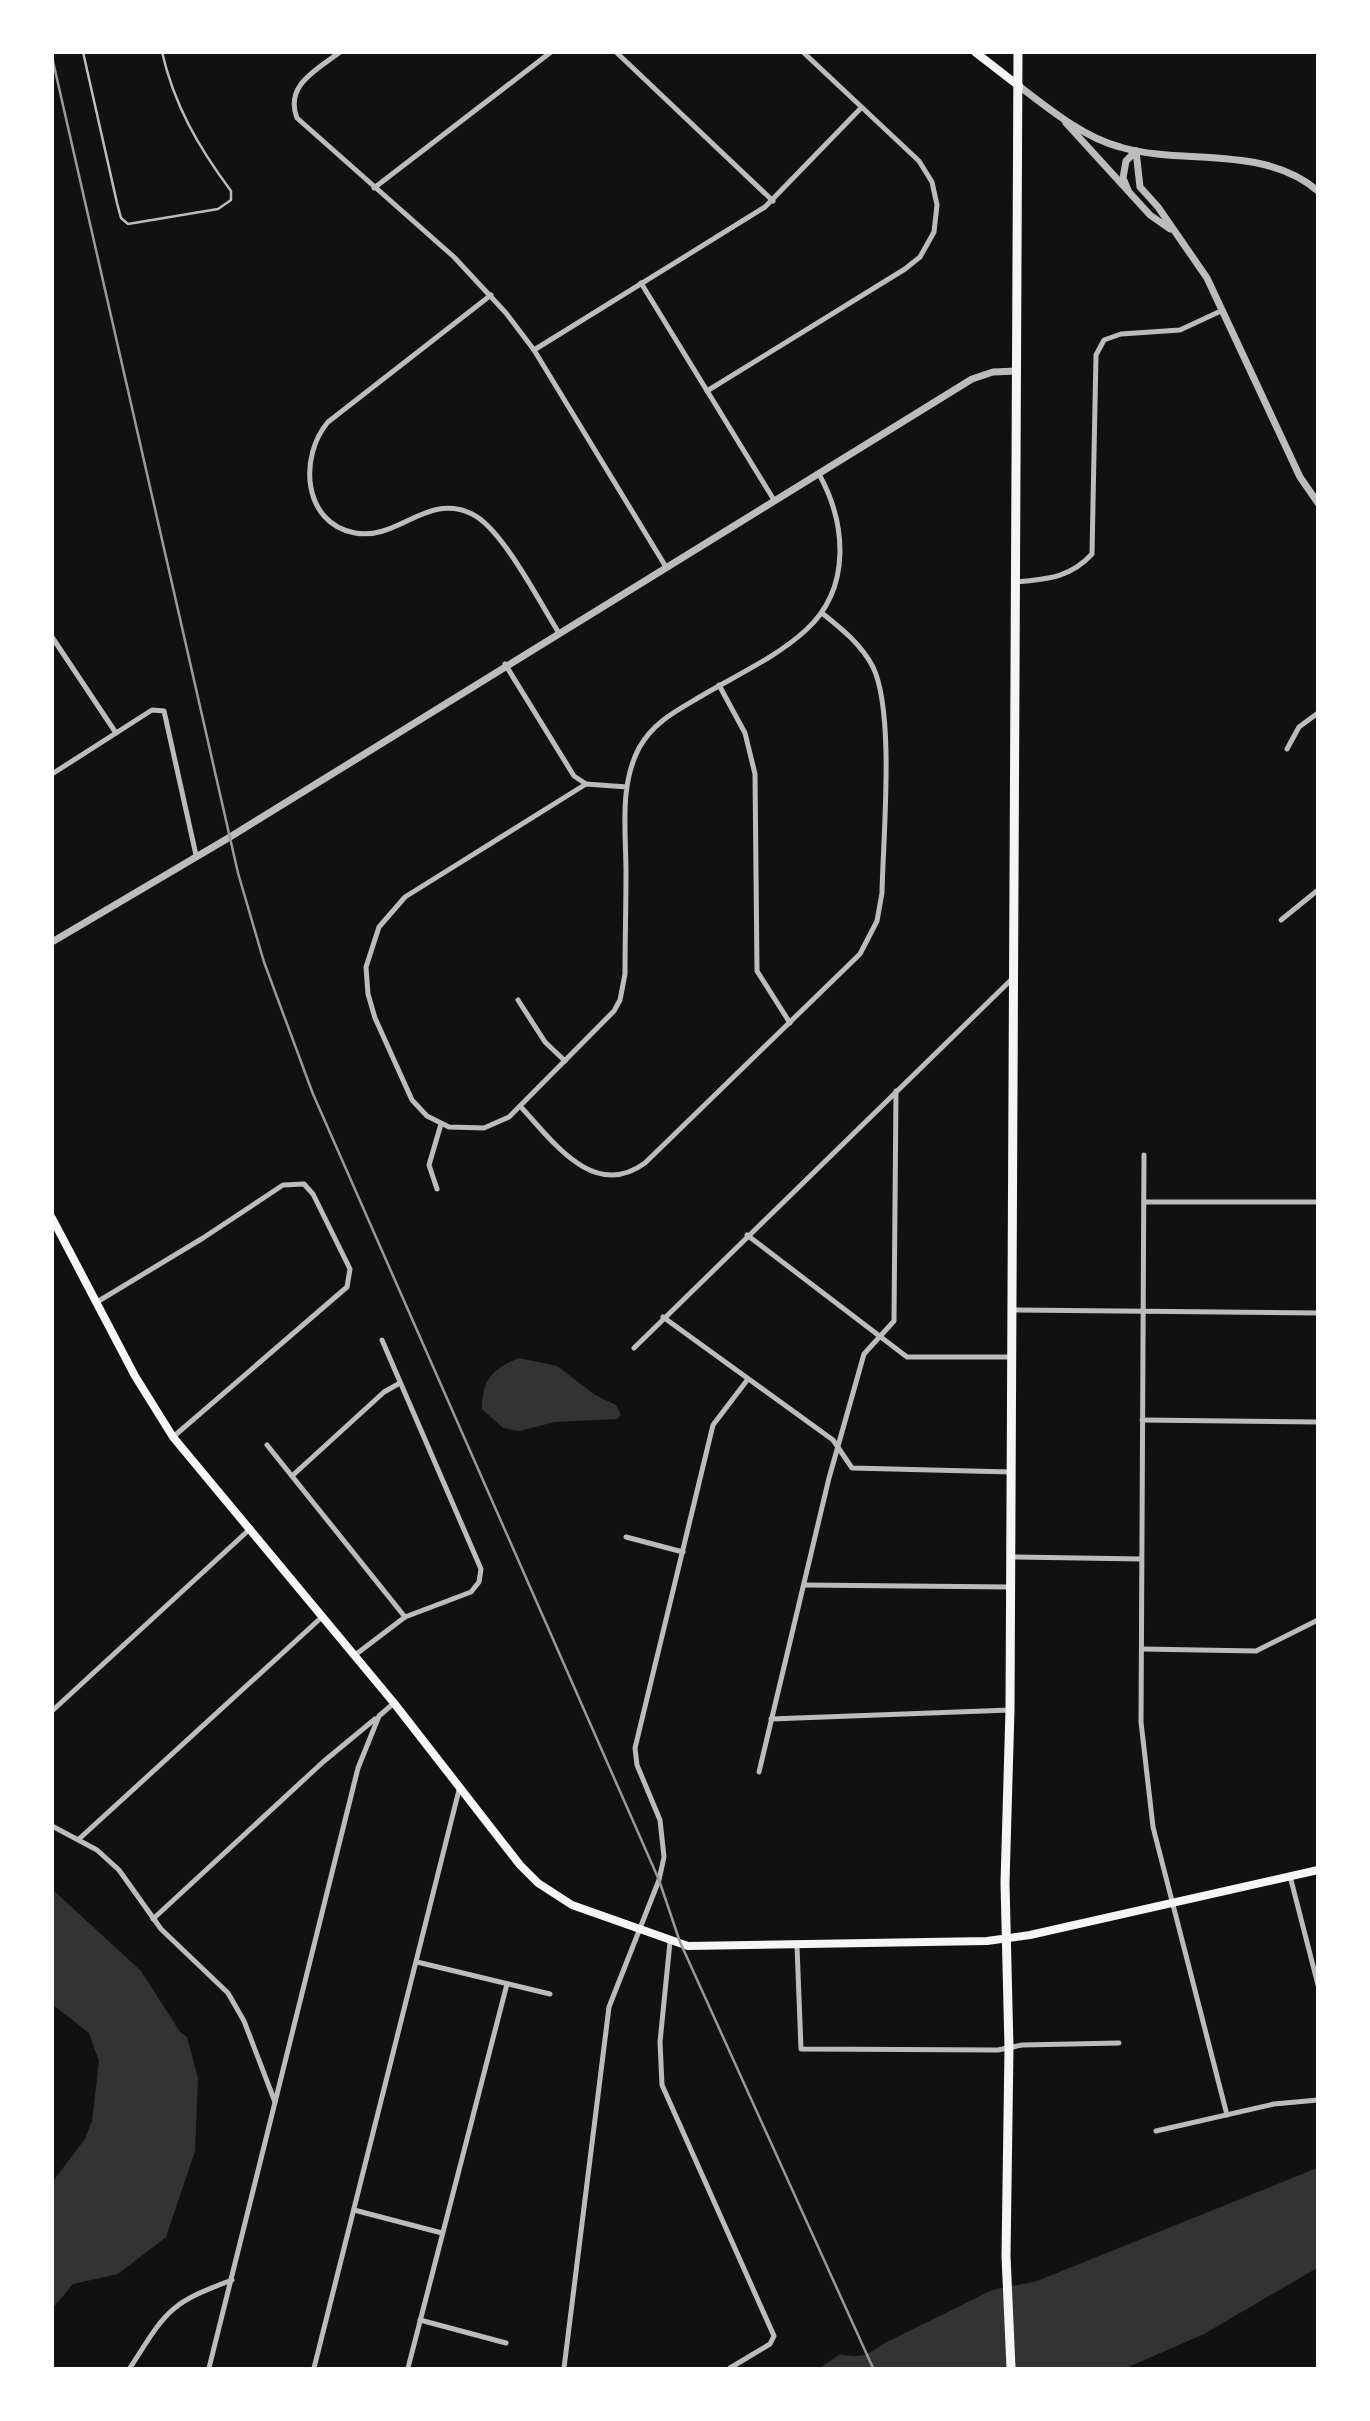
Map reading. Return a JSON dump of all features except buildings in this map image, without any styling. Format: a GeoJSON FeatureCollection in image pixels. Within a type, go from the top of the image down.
{"type":"FeatureCollection","features":[{"type":"Feature","properties":{"kind":"main road"},"geometry":{"type":"LineString","coordinates":[[975,52],[1019,86]]}},
{"type":"Feature","properties":{"kind":"main road"},"geometry":{"type":"LineString","coordinates":[[1011,2368],[1006,2256],[1009,2048],[1005,1940],[1010,1710],[1018,52]]}},
{"type":"Feature","properties":{"kind":"main road"},"geometry":{"type":"LineString","coordinates":[[52,1218],[135,1376],[173,1437],[394,1703],[520,1865],[538,1882],[572,1905],[670,1942],[688,1946],[1005,1940],[1318,1870]]}},
{"type":"Feature","properties":{"kind":"street"},"geometry":{"type":"LineString","coordinates":[[340,52],[302,82],[293,99],[294,112],[305,129],[454,257],[491,295],[534,350],[666,567]]}},
{"type":"Feature","properties":{"kind":"street"},"geometry":{"type":"LineString","coordinates":[[374,188],[551,52]]}},
{"type":"Feature","properties":{"kind":"street"},"geometry":{"type":"LineString","coordinates":[[616,52],[773,201]]}},
{"type":"Feature","properties":{"kind":"street"},"geometry":{"type":"LineString","coordinates":[[707,391],[905,269],[930,241],[937,205],[928,175],[919,162],[803,52]]}},
{"type":"Feature","properties":{"kind":"street"},"geometry":{"type":"LineString","coordinates":[[1019,86],[1062,118],[1107,142],[1136,151],[1270,166],[1290,173],[1318,191]]}},
{"type":"Feature","properties":{"kind":"street"},"geometry":{"type":"LineString","coordinates":[[534,350],[773,201],[861,108]]}},
{"type":"Feature","properties":{"kind":"street"},"geometry":{"type":"LineString","coordinates":[[1062,118],[1150,215],[1173,232]]}},
{"type":"Feature","properties":{"kind":"street"},"geometry":{"type":"LineString","coordinates":[[1128,192],[1123,178],[1126,161],[1136,151]]}},
{"type":"Feature","properties":{"kind":"street"},"geometry":{"type":"LineString","coordinates":[[1136,151],[1140,187],[1158,207],[1202,271],[1223,310],[1300,478],[1318,503]]}},
{"type":"Feature","properties":{"kind":"street"},"geometry":{"type":"LineString","coordinates":[[641,284],[774,500]]}},
{"type":"Feature","properties":{"kind":"street"},"geometry":{"type":"LineString","coordinates":[[491,295],[328,422],[312,447],[308,467],[310,488],[324,515],[337,526],[353,533],[382,531],[434,508],[453,508],[478,517],[495,533],[559,634]]}},
{"type":"Feature","properties":{"kind":"street"},"geometry":{"type":"LineString","coordinates":[[1016,582],[1055,579],[1079,568],[1092,554],[1096,355],[1104,340],[1121,334],[1180,331],[1223,310]]}},
{"type":"Feature","properties":{"kind":"street"},"geometry":{"type":"LineString","coordinates":[[52,943],[195,855],[230,837],[505,664],[559,634],[972,379],[993,372],[1017,371]]}},
{"type":"Feature","properties":{"kind":"street"},"geometry":{"type":"LineString","coordinates":[[586,784],[405,897],[379,927],[366,967],[368,994],[375,1018],[412,1100],[427,1116],[441,1124],[462,1129],[484,1128],[502,1122],[609,1018],[623,988],[627,787],[639,748],[655,726],[675,710],[796,638],[822,613],[837,577],[841,539],[833,502],[819,474]]}},
{"type":"Feature","properties":{"kind":"street"},"geometry":{"type":"LineString","coordinates":[[520,1106],[583,1169],[604,1176],[629,1173],[645,1163],[860,954],[877,921],[882,893],[884,722],[881,688],[873,667],[858,645],[822,613]]}},
{"type":"Feature","properties":{"kind":"street"},"geometry":{"type":"LineString","coordinates":[[52,637],[116,733]]}},
{"type":"Feature","properties":{"kind":"street"},"geometry":{"type":"LineString","coordinates":[[505,664],[574,776],[586,784],[627,787]]}},
{"type":"Feature","properties":{"kind":"street"},"geometry":{"type":"LineString","coordinates":[[719,685],[745,733],[754,767],[757,971],[790,1023]]}},
{"type":"Feature","properties":{"kind":"street"},"geometry":{"type":"LineString","coordinates":[[52,774],[152,710],[160,709],[166,714],[195,855]]}},
{"type":"Feature","properties":{"kind":"street"},"geometry":{"type":"LineString","coordinates":[[1287,750],[1299,727],[1318,713]]}},
{"type":"Feature","properties":{"kind":"street"},"geometry":{"type":"LineString","coordinates":[[1281,920],[1318,890]]}},
{"type":"Feature","properties":{"kind":"street"},"geometry":{"type":"LineString","coordinates":[[634,1348],[1014,977]]}},
{"type":"Feature","properties":{"kind":"street"},"geometry":{"type":"LineString","coordinates":[[518,1000],[545,1042],[565,1061]]}},
{"type":"Feature","properties":{"kind":"street"},"geometry":{"type":"LineString","coordinates":[[759,1772],[838,1446],[864,1354],[889,1330],[895,1313],[896,1091]]}},
{"type":"Feature","properties":{"kind":"street"},"geometry":{"type":"LineString","coordinates":[[437,1189],[429,1165],[441,1124]]}},
{"type":"Feature","properties":{"kind":"street"},"geometry":{"type":"LineString","coordinates":[[1144,1154],[1141,1722],[1153,1827],[1227,2115]]}},
{"type":"Feature","properties":{"kind":"street"},"geometry":{"type":"LineString","coordinates":[[97,1302],[289,1182],[304,1184],[313,1194],[350,1269],[351,1279],[344,1291],[173,1437]]}},
{"type":"Feature","properties":{"kind":"street"},"geometry":{"type":"LineString","coordinates":[[1144,1202],[1318,1202]]}},
{"type":"Feature","properties":{"kind":"street"},"geometry":{"type":"LineString","coordinates":[[747,1235],[866,1323],[907,1357],[1012,1357]]}},
{"type":"Feature","properties":{"kind":"street"},"geometry":{"type":"LineString","coordinates":[[1012,1310],[1318,1313]]}},
{"type":"Feature","properties":{"kind":"street"},"geometry":{"type":"LineString","coordinates":[[663,1317],[838,1446],[852,1468],[1011,1472]]}},
{"type":"Feature","properties":{"kind":"street"},"geometry":{"type":"LineString","coordinates":[[355,1655],[405,1617],[471,1592],[479,1582],[481,1569],[382,1340]]}},
{"type":"Feature","properties":{"kind":"street"},"geometry":{"type":"LineString","coordinates":[[564,2368],[608,2007],[659,1880],[664,1857],[660,1820],[637,1765],[635,1748],[713,1425],[748,1379]]}},
{"type":"Feature","properties":{"kind":"street"},"geometry":{"type":"LineString","coordinates":[[292,1476],[384,1392],[400,1383]]}},
{"type":"Feature","properties":{"kind":"street"},"geometry":{"type":"LineString","coordinates":[[1142,1420],[1318,1422]]}},
{"type":"Feature","properties":{"kind":"street"},"geometry":{"type":"LineString","coordinates":[[267,1445],[405,1617]]}},
{"type":"Feature","properties":{"kind":"street"},"geometry":{"type":"LineString","coordinates":[[52,1711],[251,1528]]}},
{"type":"Feature","properties":{"kind":"street"},"geometry":{"type":"LineString","coordinates":[[625,1537],[682,1552]]}},
{"type":"Feature","properties":{"kind":"street"},"geometry":{"type":"LineString","coordinates":[[1011,1558],[1141,1559]]}},
{"type":"Feature","properties":{"kind":"street"},"geometry":{"type":"LineString","coordinates":[[804,1585],[1010,1587]]}},
{"type":"Feature","properties":{"kind":"street"},"geometry":{"type":"LineString","coordinates":[[79,1839],[323,1616]]}},
{"type":"Feature","properties":{"kind":"street"},"geometry":{"type":"LineString","coordinates":[[1142,1649],[1256,1651],[1318,1620]]}},
{"type":"Feature","properties":{"kind":"street"},"geometry":{"type":"LineString","coordinates":[[153,1919],[323,1762],[394,1703]]}},
{"type":"Feature","properties":{"kind":"street"},"geometry":{"type":"LineString","coordinates":[[771,1719],[1010,1710]]}},
{"type":"Feature","properties":{"kind":"street"},"geometry":{"type":"LineString","coordinates":[[209,2368],[351,1793],[379,1716]]}},
{"type":"Feature","properties":{"kind":"street"},"geometry":{"type":"LineString","coordinates":[[314,2368],[460,1786]]}},
{"type":"Feature","properties":{"kind":"street"},"geometry":{"type":"LineString","coordinates":[[52,1826],[97,1850],[119,1870],[153,1919],[228,1993],[244,2021],[276,2103]]}},
{"type":"Feature","properties":{"kind":"street"},"geometry":{"type":"LineString","coordinates":[[1290,1876],[1318,1984]]}},
{"type":"Feature","properties":{"kind":"street"},"geometry":{"type":"LineString","coordinates":[[670,1942],[660,2042],[662,2085],[774,2336],[770,2344],[730,2368]]}},
{"type":"Feature","properties":{"kind":"street"},"geometry":{"type":"LineString","coordinates":[[797,1946],[799,2046],[809,2051],[1009,2048],[1022,2045],[1119,2043]]}},
{"type":"Feature","properties":{"kind":"street"},"geometry":{"type":"LineString","coordinates":[[417,1962],[550,1994]]}},
{"type":"Feature","properties":{"kind":"street"},"geometry":{"type":"LineString","coordinates":[[408,2368],[508,1984]]}},
{"type":"Feature","properties":{"kind":"street"},"geometry":{"type":"LineString","coordinates":[[1156,2131],[1287,2101],[1318,2100]]}},
{"type":"Feature","properties":{"kind":"street"},"geometry":{"type":"LineString","coordinates":[[354,2210],[442,2233]]}},
{"type":"Feature","properties":{"kind":"street"},"geometry":{"type":"LineString","coordinates":[[130,2368],[159,2322],[174,2305],[232,2280]]}},
{"type":"Feature","properties":{"kind":"street"},"geometry":{"type":"LineString","coordinates":[[420,2320],[506,2343]]}},
{"type":"Feature","properties":{"kind":"lane"},"geometry":{"type":"LineString","coordinates":[[83,52],[117,203],[121,218],[128,224],[218,209],[231,200],[231,191],[185,121],[168,79],[162,52]]}},
{"type":"Feature","properties":{"kind":"shaded area"},"geometry":{"type":"Polygon","coordinates":[[[519,1358],[557,1366],[595,1395],[616,1405],[621,1415],[617,1419],[555,1422],[519,1431],[503,1428],[482,1409],[484,1390],[496,1371],[519,1358]]]}},
{"type":"Feature","properties":{"kind":"shaded area"},"geometry":{"type":"Polygon","coordinates":[[[53,1890],[141,1971],[180,2032],[187,2037],[198,2078],[195,2151],[166,2237],[118,2274],[73,2284],[53,2308],[53,2181],[85,2139],[92,2121],[99,2061],[89,2033],[53,2005],[53,1890]]]}},
{"type":"Feature","properties":{"kind":"shaded area"},"geometry":{"type":"Polygon","coordinates":[[[1317,2168],[1317,2268],[1204,2334],[1126,2368],[820,2368],[840,2354],[857,2356],[871,2352],[992,2290],[1037,2281],[1317,2168]]]}},
{"type":"Feature","properties":{"kind":"railway"},"geometry":{"type":"LineString","coordinates":[[52,57],[238,873],[264,962],[313,1094],[659,1880],[680,1942],[873,2368]]}}]}
